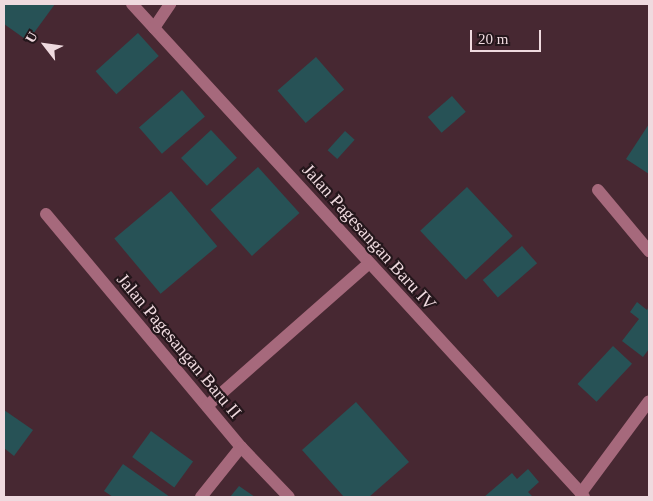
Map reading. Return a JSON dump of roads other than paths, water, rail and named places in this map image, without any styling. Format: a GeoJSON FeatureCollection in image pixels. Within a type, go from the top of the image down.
{"type":"FeatureCollection","features":[{"type":"Feature","properties":{"kind":"street","name":"Jalan Pagesangan Baru IV"},"geometry":{"type":"LineString","coordinates":[[132,4],[582,495]]}},
{"type":"Feature","properties":{"kind":"street"},"geometry":{"type":"LineString","coordinates":[[154,28],[170,4]]}},
{"type":"Feature","properties":{"kind":"street"},"geometry":{"type":"LineString","coordinates":[[598,190],[649,251]]}},
{"type":"Feature","properties":{"kind":"street","name":"Jalan Pagesangan Baru II"},"geometry":{"type":"LineString","coordinates":[[46,214],[241,447],[289,497]]}},
{"type":"Feature","properties":{"kind":"street"},"geometry":{"type":"LineString","coordinates":[[207,406],[369,263]]}},
{"type":"Feature","properties":{"kind":"street"},"geometry":{"type":"LineString","coordinates":[[582,495],[649,401]]}},
{"type":"Feature","properties":{"kind":"street"},"geometry":{"type":"LineString","coordinates":[[201,497],[241,447]]}}]}
